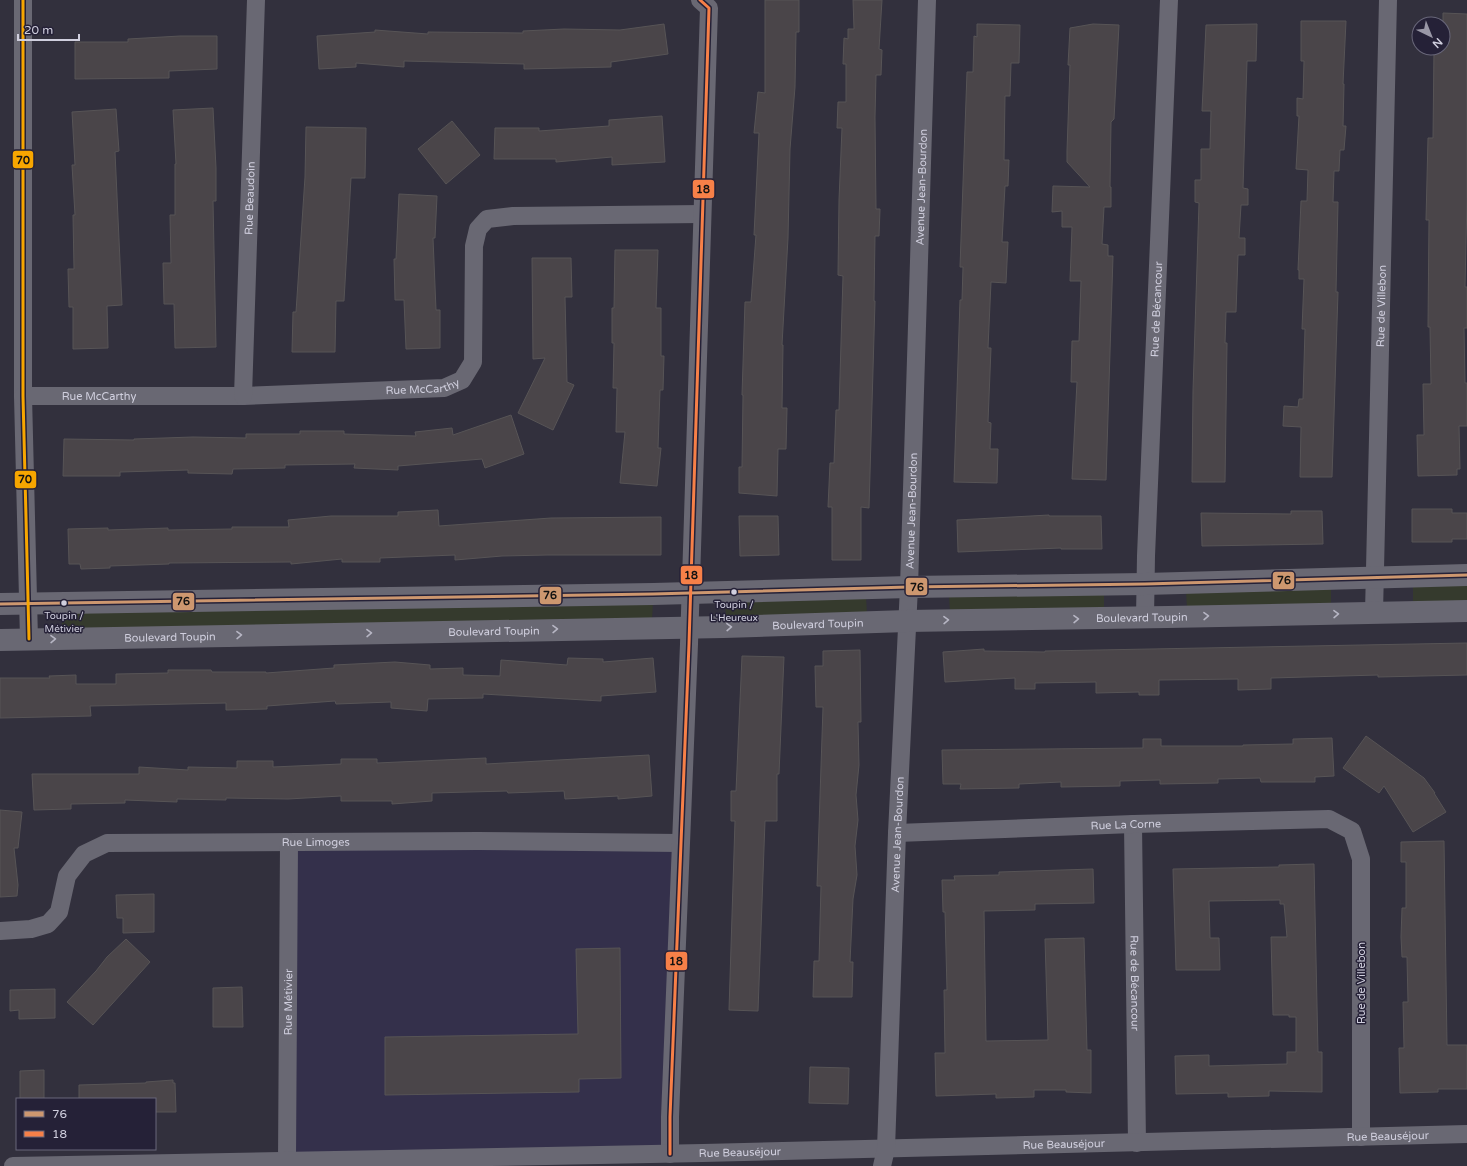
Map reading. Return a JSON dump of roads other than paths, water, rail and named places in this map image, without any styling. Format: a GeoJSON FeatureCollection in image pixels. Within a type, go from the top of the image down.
{"type":"FeatureCollection","features":[{"type":"Feature","properties":{"kind":"street"},"geometry":{"type":"LineString","coordinates":[[23,0],[23,396],[29,639]]}},
{"type":"Feature","properties":{"kind":"street","name":"Rue Beaudoin"},"geometry":{"type":"LineString","coordinates":[[243,396],[256,0]]}},
{"type":"Feature","properties":{"kind":"street","name":"Avenue Jean-Bourdon"},"geometry":{"type":"LineString","coordinates":[[884,1157],[909,586],[928,0]]}},
{"type":"Feature","properties":{"kind":"street","name":"Rue de Bécancour"},"geometry":{"type":"LineString","coordinates":[[1145,618],[1145,584],[1169,0]]}},
{"type":"Feature","properties":{"kind":"street","name":"Rue de Villebon"},"geometry":{"type":"LineString","coordinates":[[1374,613],[1388,0]]}},
{"type":"Feature","properties":{"kind":"street"},"geometry":{"type":"LineString","coordinates":[[670,1154],[680,843],[690,627],[702,214],[705,4]]}},
{"type":"Feature","properties":{"kind":"street","name":"Rue McCarthy"},"geometry":{"type":"LineString","coordinates":[[23,396],[243,396],[444,388],[462,380],[473,362],[474,246],[478,229],[487,219],[513,216],[702,214]]}},
{"type":"Feature","properties":{"kind":"street"},"geometry":{"type":"LineString","coordinates":[[0,604],[690,593],[909,586],[1145,584],[1467,575]]}},
{"type":"Feature","properties":{"kind":"street","name":"Boulevard Toupin"},"geometry":{"type":"LineString","coordinates":[[0,640],[690,627],[907,621],[1145,618],[1467,610]]}},
{"type":"Feature","properties":{"kind":"street","name":"Rue La Corne"},"geometry":{"type":"LineString","coordinates":[[897,833],[1133,824],[1329,819],[1352,831]]}},
{"type":"Feature","properties":{"kind":"street","name":"Rue de Bécancour"},"geometry":{"type":"LineString","coordinates":[[1133,824],[1137,1143]]}},
{"type":"Feature","properties":{"kind":"street","name":"Rue de Villebon"},"geometry":{"type":"LineString","coordinates":[[1352,831],[1361,859],[1361,1137]]}},
{"type":"Feature","properties":{"kind":"street","name":"Rue Limoges"},"geometry":{"type":"LineString","coordinates":[[0,931],[31,929],[48,924],[59,912],[67,876],[84,854],[107,842],[289,843],[478,841],[680,843]]}},
{"type":"Feature","properties":{"kind":"street","name":"Rue Métivier"},"geometry":{"type":"LineString","coordinates":[[287,1160],[289,843]]}},
{"type":"Feature","properties":{"kind":"street","name":"Rue Beauséjour"},"geometry":{"type":"LineString","coordinates":[[14,1166],[670,1154],[884,1157],[1137,1143],[1467,1134]]}},
{"type":"Feature","properties":{"kind":"place","name":"Toupin / L'Heureux"},"geometry":{"type":"Point","coordinates":[734,592]}},
{"type":"Feature","properties":{"kind":"place","name":"Toupin / Métivier"},"geometry":{"type":"Point","coordinates":[64,603]}}]}
